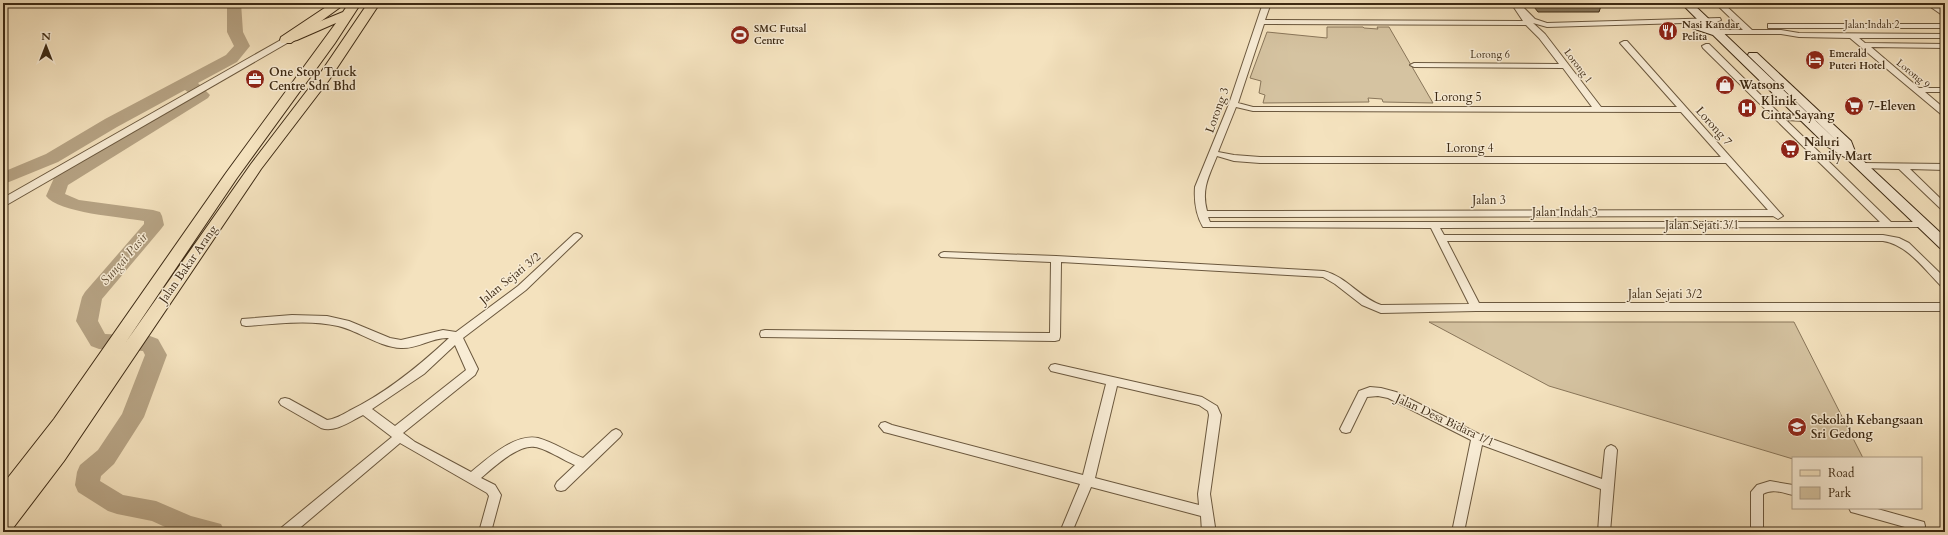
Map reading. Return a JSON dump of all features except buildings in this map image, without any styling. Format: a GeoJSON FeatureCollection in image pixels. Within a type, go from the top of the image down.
{"type":"FeatureCollection","features":[{"type":"Feature","properties":{"kind":"highway"},"geometry":{"type":"LineString","coordinates":[[286,40],[347,7]]}},
{"type":"Feature","properties":{"kind":"main road","name":"Jalan Bakar Arang"},"geometry":{"type":"LineString","coordinates":[[3,499],[61,424],[146,325],[256,167],[324,77],[374,3]]}},
{"type":"Feature","properties":{"kind":"main road"},"geometry":{"type":"LineString","coordinates":[[1850,155],[1847,144],[1692,5],[1687,22],[1719,30],[1832,144],[1850,155],[1945,245]]}},
{"type":"Feature","properties":{"kind":"main road","name":"Jalan Bakar Arang"},"geometry":{"type":"LineString","coordinates":[[3,526],[52,462],[110,366],[128,326],[244,158],[331,40],[347,7]]}},
{"type":"Feature","properties":{"kind":"main road"},"geometry":{"type":"LineString","coordinates":[[286,40],[310,33],[317,34],[331,40]]}},
{"type":"Feature","properties":{"kind":"street","name":"Lorong 3"},"geometry":{"type":"LineString","coordinates":[[1206,225],[1199,200],[1200,187],[1233,104],[1250,49],[1267,3]]}},
{"type":"Feature","properties":{"kind":"street"},"geometry":{"type":"LineString","coordinates":[[1515,3],[1532,21],[1547,25],[1603,22]]}},
{"type":"Feature","properties":{"kind":"street"},"geometry":{"type":"LineString","coordinates":[[1719,3],[1750,32]]}},
{"type":"Feature","properties":{"kind":"street"},"geometry":{"type":"LineString","coordinates":[[1929,3],[1945,15]]}},
{"type":"Feature","properties":{"kind":"street"},"geometry":{"type":"LineString","coordinates":[[1520,10],[1532,17],[1546,20],[1687,22],[1719,30]]}},
{"type":"Feature","properties":{"kind":"street","name":"Lorong 1"},"geometry":{"type":"LineString","coordinates":[[1520,10],[1528,23],[1542,36],[1598,109]]}},
{"type":"Feature","properties":{"kind":"street"},"geometry":{"type":"LineString","coordinates":[[1261,22],[1528,23]]}},
{"type":"Feature","properties":{"kind":"street"},"geometry":{"type":"LineString","coordinates":[[1542,36],[1540,28],[1547,25]]}},
{"type":"Feature","properties":{"kind":"street"},"geometry":{"type":"LineString","coordinates":[[1743,26],[1945,26]]}},
{"type":"Feature","properties":{"kind":"street","name":"Jalan Indah 2"},"geometry":{"type":"LineString","coordinates":[[1719,30],[1781,32],[1799,35],[1945,36]]}},
{"type":"Feature","properties":{"kind":"street","name":"Jalan Indah 2"},"geometry":{"type":"LineString","coordinates":[[1719,30],[1788,38],[1799,35]]}},
{"type":"Feature","properties":{"kind":"street","name":"Lorong 9"},"geometry":{"type":"LineString","coordinates":[[1851,36],[1945,113]]}},
{"type":"Feature","properties":{"kind":"street"},"geometry":{"type":"LineString","coordinates":[[3,203],[286,40]]}},
{"type":"Feature","properties":{"kind":"street","name":"Lorong 7"},"geometry":{"type":"LineString","coordinates":[[1624,43],[1786,225]]}},
{"type":"Feature","properties":{"kind":"street"},"geometry":{"type":"LineString","coordinates":[[1862,45],[1945,46]]}},
{"type":"Feature","properties":{"kind":"street"},"geometry":{"type":"LineString","coordinates":[[1706,46],[1889,225]]}},
{"type":"Feature","properties":{"kind":"street","name":"Lorong 6"},"geometry":{"type":"LineString","coordinates":[[1414,65],[1565,66]]}},
{"type":"Feature","properties":{"kind":"street"},"geometry":{"type":"LineString","coordinates":[[1917,90],[1945,90]]}},
{"type":"Feature","properties":{"kind":"street","name":"Lorong 5"},"geometry":{"type":"LineString","coordinates":[[1233,104],[1253,109],[1683,110]]}},
{"type":"Feature","properties":{"kind":"street"},"geometry":{"type":"LineString","coordinates":[[1780,117],[1805,118]]}},
{"type":"Feature","properties":{"kind":"street","name":"Lorong 4"},"geometry":{"type":"LineString","coordinates":[[1213,153],[1245,159],[1282,160],[1728,160]]}},
{"type":"Feature","properties":{"kind":"street"},"geometry":{"type":"LineString","coordinates":[[1862,166],[1945,166]]}},
{"type":"Feature","properties":{"kind":"street"},"geometry":{"type":"LineString","coordinates":[[1901,166],[1945,208]]}},
{"type":"Feature","properties":{"kind":"street","name":"Jalan 3"},"geometry":{"type":"LineString","coordinates":[[1202,214],[1776,213]]}},
{"type":"Feature","properties":{"kind":"street","name":"Jalan Indah 3"},"geometry":{"type":"LineString","coordinates":[[1206,225],[1924,225]]}},
{"type":"Feature","properties":{"kind":"street"},"geometry":{"type":"LineString","coordinates":[[1434,225],[1476,307]]}},
{"type":"Feature","properties":{"kind":"street","name":"Jalan Sejati 3/2"},"geometry":{"type":"LineString","coordinates":[[285,402],[325,425],[334,424],[364,409],[420,371],[457,337],[522,288],[577,236]]}},
{"type":"Feature","properties":{"kind":"street","name":"Jalan Sejati 3/1"},"geometry":{"type":"LineString","coordinates":[[1441,238],[1882,238],[1896,240],[1906,245],[1945,284]]}},
{"type":"Feature","properties":{"kind":"street","name":"Jalan Sejati 3/2"},"geometry":{"type":"LineString","coordinates":[[944,255],[1056,258],[1324,274],[1336,279],[1366,304],[1381,309],[1476,307],[1945,307]]}},
{"type":"Feature","properties":{"kind":"street"},"geometry":{"type":"LineString","coordinates":[[765,334],[1055,337],[1056,258]]}},
{"type":"Feature","properties":{"kind":"street"},"geometry":{"type":"LineString","coordinates":[[246,322],[326,320],[340,322],[398,344],[412,343],[441,334],[448,334],[457,337],[472,369],[471,372],[286,532]]}},
{"type":"Feature","properties":{"kind":"street"},"geometry":{"type":"LineString","coordinates":[[1055,368],[1202,401],[1213,409],[1215,415],[1204,494],[1209,527],[1208,532]]}},
{"type":"Feature","properties":{"kind":"street"},"geometry":{"type":"LineString","coordinates":[[1066,532],[1088,480],[1113,380]]}},
{"type":"Feature","properties":{"kind":"street","name":"Jalan Desa Bidara 1/1"},"geometry":{"type":"LineString","coordinates":[[1346,429],[1363,394],[1369,391],[1379,391],[1392,395],[1477,438],[1607,486]]}},
{"type":"Feature","properties":{"kind":"street"},"geometry":{"type":"LineString","coordinates":[[364,409],[411,445],[491,489],[495,495],[485,532]]}},
{"type":"Feature","properties":{"kind":"street"},"geometry":{"type":"LineString","coordinates":[[885,426],[888,429],[1207,512]]}},
{"type":"Feature","properties":{"kind":"street"},"geometry":{"type":"LineString","coordinates":[[561,486],[616,434]]}},
{"type":"Feature","properties":{"kind":"street"},"geometry":{"type":"LineString","coordinates":[[1458,532],[1477,438]]}},
{"type":"Feature","properties":{"kind":"street"},"geometry":{"type":"LineString","coordinates":[[472,478],[518,445],[528,442],[536,442],[584,464]]}},
{"type":"Feature","properties":{"kind":"street"},"geometry":{"type":"LineString","coordinates":[[1604,532],[1611,450]]}},
{"type":"Feature","properties":{"kind":"street"},"geometry":{"type":"LineString","coordinates":[[1757,532],[1757,492],[1762,487],[1772,486],[1792,490]]}},
{"type":"Feature","properties":{"kind":"street"},"geometry":{"type":"LineString","coordinates":[[1859,509],[1920,526]]}},
{"type":"Feature","properties":{"kind":"green space"},"geometry":{"type":"Polygon","coordinates":[[[1327,27],[1363,27],[1378,29],[1377,27],[1389,27],[1433,103],[1383,102],[1382,99],[1368,98],[1369,102],[1263,103],[1265,95],[1259,93],[1261,81],[1250,78],[1267,32],[1327,38],[1327,27]]]}},
{"type":"Feature","properties":{"kind":"green space"},"geometry":{"type":"Polygon","coordinates":[[[1429,322],[1794,322],[1862,457],[1792,457],[1792,459],[1549,386],[1429,322]]]}},
{"type":"Feature","properties":{"kind":"waterway","name":"Sungai Pasir"},"geometry":{"type":"LineString","coordinates":[[187,83],[225,63],[237,53],[242,46],[235,32],[234,3]]}},
{"type":"Feature","properties":{"kind":"waterway"},"geometry":{"type":"LineString","coordinates":[[3,178],[52,158],[111,123],[187,83]]}},
{"type":"Feature","properties":{"kind":"waterway","name":"Sungai Pasir"},"geometry":{"type":"LineString","coordinates":[[187,83],[187,86],[191,86],[202,95],[198,99],[60,182],[55,196],[75,205],[153,216],[154,225],[92,297],[87,321],[99,341],[150,344],[156,355],[132,417],[106,457],[89,472],[87,485],[117,504],[156,511],[186,525],[212,532]]}},
{"type":"Feature","properties":{"kind":"place","name":"Nasi Kandar Pelita"},"geometry":{"type":"Point","coordinates":[1668,31]}},
{"type":"Feature","properties":{"kind":"place","name":"SMC Futsal Centre"},"geometry":{"type":"Point","coordinates":[740,35]}},
{"type":"Feature","properties":{"kind":"place","name":"Emerald Puteri Hotel"},"geometry":{"type":"Point","coordinates":[1815,60]}},
{"type":"Feature","properties":{"kind":"place","name":"One Stop Truck Centre Sdn Bhd"},"geometry":{"type":"Point","coordinates":[255,79]}},
{"type":"Feature","properties":{"kind":"place","name":"Watsons"},"geometry":{"type":"Point","coordinates":[1725,85]}},
{"type":"Feature","properties":{"kind":"place","name":"7-Eleven"},"geometry":{"type":"Point","coordinates":[1854,106]}},
{"type":"Feature","properties":{"kind":"place","name":"Klinik Cinta Sayang"},"geometry":{"type":"Point","coordinates":[1747,108]}},
{"type":"Feature","properties":{"kind":"place","name":"Naluri Family Mart"},"geometry":{"type":"Point","coordinates":[1790,149]}},
{"type":"Feature","properties":{"kind":"place","name":"Sekolah Kebangsaan Sri Gedong"},"geometry":{"type":"Point","coordinates":[1797,427]}}]}
